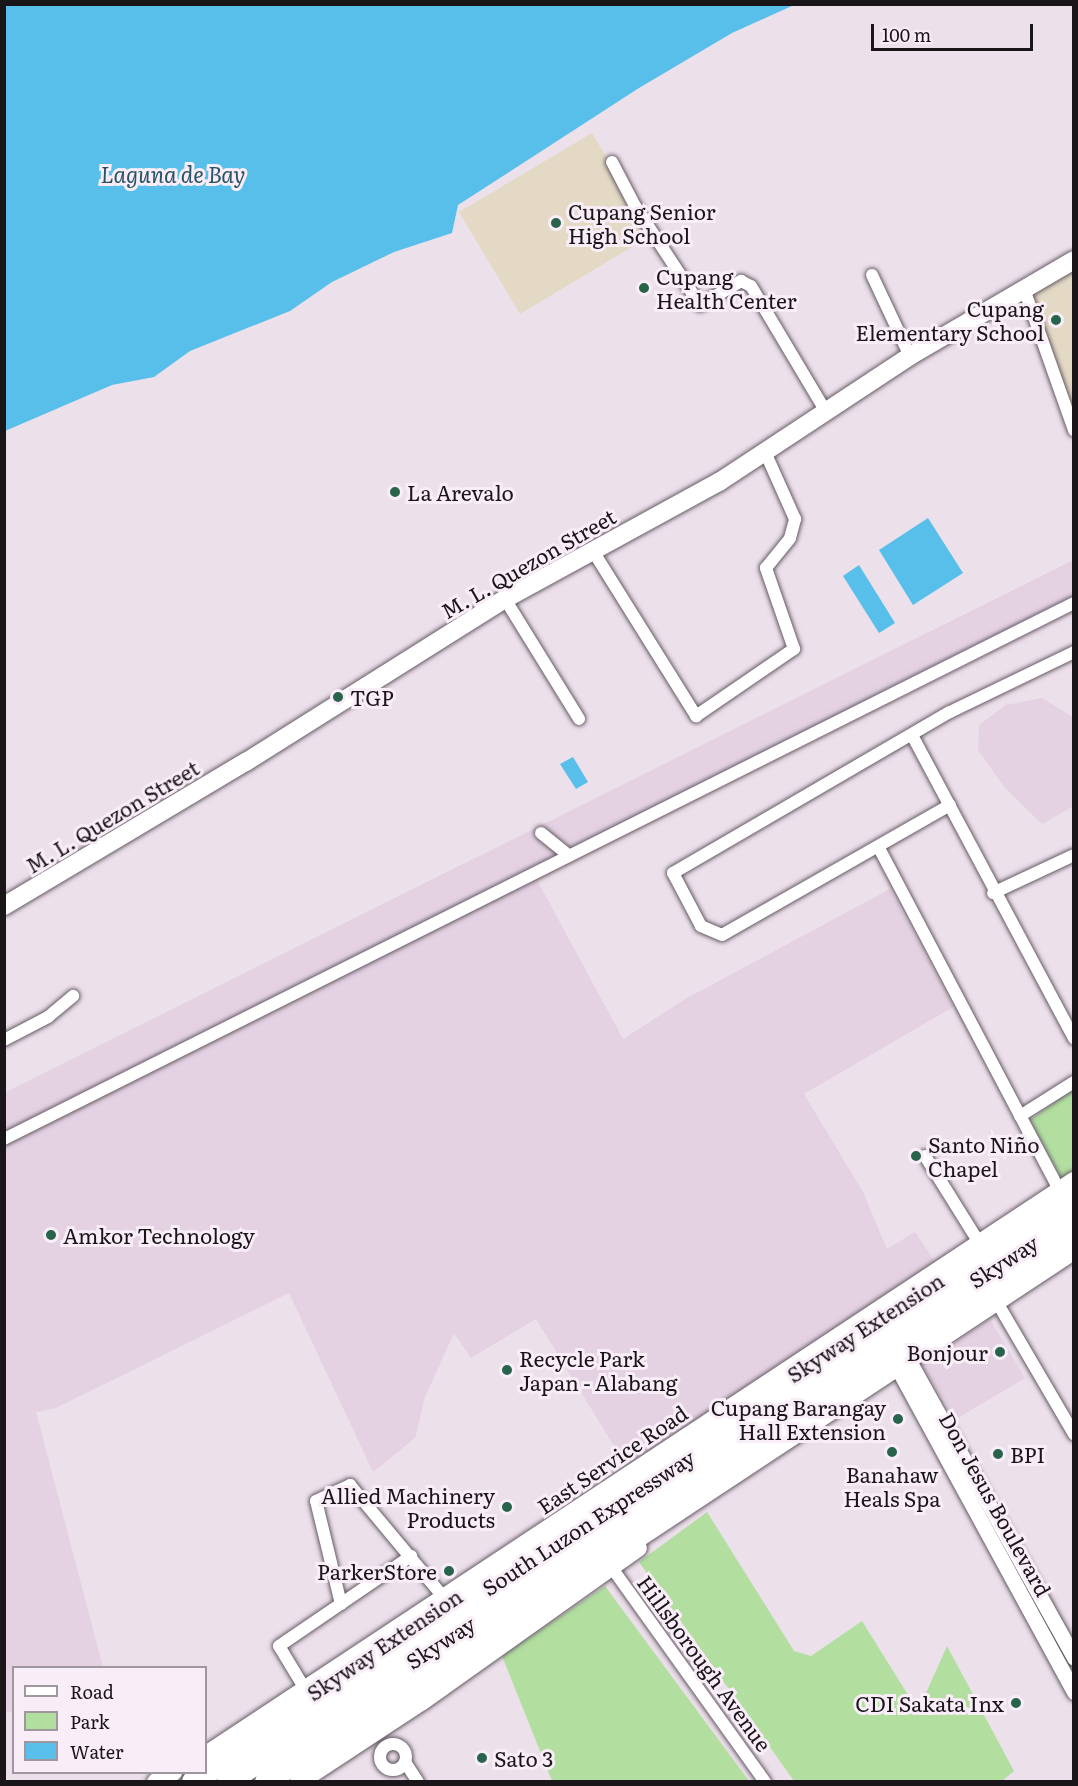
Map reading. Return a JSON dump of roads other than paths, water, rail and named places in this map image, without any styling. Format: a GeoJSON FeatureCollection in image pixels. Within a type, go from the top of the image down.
{"type":"FeatureCollection","features":[{"type":"Feature","properties":{"kind":"highway","name":"Skyway Extension"},"geometry":{"type":"LineString","coordinates":[[207,1761],[1070,1191]]}},
{"type":"Feature","properties":{"kind":"highway","name":"South Luzon Expressway"},"geometry":{"type":"LineString","coordinates":[[207,1773],[1070,1191]]}},
{"type":"Feature","properties":{"kind":"highway","name":"Skyway"},"geometry":{"type":"LineString","coordinates":[[210,1782],[1074,1214]]}},
{"type":"Feature","properties":{"kind":"highway","name":"Skyway"},"geometry":{"type":"LineString","coordinates":[[228,1782],[1074,1225]]}},
{"type":"Feature","properties":{"kind":"highway","name":"South Luzon Expressway"},"geometry":{"type":"LineString","coordinates":[[244,1782],[1074,1233]]}},
{"type":"Feature","properties":{"kind":"highway"},"geometry":{"type":"LineString","coordinates":[[266,1782],[1074,1248]]}},
{"type":"Feature","properties":{"kind":"main road","name":"M. L. Quezon Street"},"geometry":{"type":"LineString","coordinates":[[4,906],[236,768],[505,599],[765,452],[910,356],[1074,261]]}},
{"type":"Feature","properties":{"kind":"main road","name":"East Service Road"},"geometry":{"type":"LineString","coordinates":[[207,1754],[446,1599],[980,1244],[1070,1191]]}},
{"type":"Feature","properties":{"kind":"main road"},"geometry":{"type":"LineString","coordinates":[[298,1782],[381,1739],[708,1494],[1074,1254]]}},
{"type":"Feature","properties":{"kind":"main road"},"geometry":{"type":"LineString","coordinates":[[156,1782],[171,1774]]}},
{"type":"Feature","properties":{"kind":"street"},"geometry":{"type":"LineString","coordinates":[[612,162],[635,206],[700,305],[741,281],[751,286],[826,412]]}},
{"type":"Feature","properties":{"kind":"street"},"geometry":{"type":"LineString","coordinates":[[872,275],[910,356]]}},
{"type":"Feature","properties":{"kind":"street"},"geometry":{"type":"LineString","coordinates":[[1024,289],[1074,430]]}},
{"type":"Feature","properties":{"kind":"street"},"geometry":{"type":"LineString","coordinates":[[593,551],[696,716],[794,649],[766,568],[790,538],[795,519],[765,452]]}},
{"type":"Feature","properties":{"kind":"street"},"geometry":{"type":"LineString","coordinates":[[505,599],[579,719]]}},
{"type":"Feature","properties":{"kind":"street"},"geometry":{"type":"LineString","coordinates":[[4,1139],[1074,603]]}},
{"type":"Feature","properties":{"kind":"street"},"geometry":{"type":"LineString","coordinates":[[950,805],[879,848],[722,935],[701,926],[673,873],[912,735],[1074,652]]}},
{"type":"Feature","properties":{"kind":"street"},"geometry":{"type":"LineString","coordinates":[[912,735],[950,805],[993,893],[1074,1039]]}},
{"type":"Feature","properties":{"kind":"street"},"geometry":{"type":"LineString","coordinates":[[541,833],[569,856]]}},
{"type":"Feature","properties":{"kind":"street"},"geometry":{"type":"LineString","coordinates":[[879,848],[1020,1116],[1070,1191]]}},
{"type":"Feature","properties":{"kind":"street"},"geometry":{"type":"LineString","coordinates":[[993,893],[1074,855]]}},
{"type":"Feature","properties":{"kind":"street"},"geometry":{"type":"LineString","coordinates":[[4,1040],[48,1017],[74,996]]}},
{"type":"Feature","properties":{"kind":"street"},"geometry":{"type":"LineString","coordinates":[[1020,1116],[1074,1082]]}},
{"type":"Feature","properties":{"kind":"street"},"geometry":{"type":"LineString","coordinates":[[925,1156],[980,1244]]}},
{"type":"Feature","properties":{"kind":"street"},"geometry":{"type":"LineString","coordinates":[[998,1304],[1074,1434]]}},
{"type":"Feature","properties":{"kind":"street","name":"Don Jesus Boulevard"},"geometry":{"type":"LineString","coordinates":[[903,1365],[1024,1568],[1074,1658]]}},
{"type":"Feature","properties":{"kind":"street","name":"Don Jesus Boulevard"},"geometry":{"type":"LineString","coordinates":[[903,1365],[1010,1575],[1074,1692]]}},
{"type":"Feature","properties":{"kind":"street"},"geometry":{"type":"LineString","coordinates":[[341,1604],[316,1501],[350,1485],[446,1599]]}},
{"type":"Feature","properties":{"kind":"street"},"geometry":{"type":"LineString","coordinates":[[305,1689],[279,1647],[411,1556]]}},
{"type":"Feature","properties":{"kind":"street","name":"Hillsborough Avenue"},"geometry":{"type":"LineString","coordinates":[[612,1568],[765,1782]]}},
{"type":"Feature","properties":{"kind":"street"},"geometry":{"type":"LineString","coordinates":[[1010,1575],[1024,1568]]}},
{"type":"Feature","properties":{"kind":"street"},"geometry":{"type":"LineString","coordinates":[[401,1782],[393,1770],[380,1759],[381,1739],[401,1747],[407,1765],[418,1782]]}},
{"type":"Feature","properties":{"kind":"street"},"geometry":{"type":"LineString","coordinates":[[393,1770],[407,1765]]}},
{"type":"Feature","properties":{"kind":"water","name":"Laguna de Bay"},"geometry":{"type":"Polygon","coordinates":[[[4,5],[794,5],[732,33],[639,88],[458,205],[452,233],[394,252],[332,282],[290,311],[190,351],[154,377],[112,385],[5,431],[4,5]]]}},
{"type":"Feature","properties":{"kind":"water"},"geometry":{"type":"Polygon","coordinates":[[[928,518],[963,573],[913,605],[879,550],[928,518]]]}},
{"type":"Feature","properties":{"kind":"water"},"geometry":{"type":"Polygon","coordinates":[[[859,565],[895,623],[879,633],[843,576],[859,565]]]}},
{"type":"Feature","properties":{"kind":"water"},"geometry":{"type":"Polygon","coordinates":[[[573,757],[588,782],[576,789],[560,764],[573,757]]]}},
{"type":"Feature","properties":{"kind":"place","name":"Cupang Senior High School"},"geometry":{"type":"Point","coordinates":[556,223]}},
{"type":"Feature","properties":{"kind":"place","name":"Cupang Health Center"},"geometry":{"type":"Point","coordinates":[644,288]}},
{"type":"Feature","properties":{"kind":"place","name":"Cupang Elementary School"},"geometry":{"type":"Point","coordinates":[1056,320]}},
{"type":"Feature","properties":{"kind":"place","name":"La Arevalo"},"geometry":{"type":"Point","coordinates":[395,492]}},
{"type":"Feature","properties":{"kind":"place","name":"TGP"},"geometry":{"type":"Point","coordinates":[338,697]}},
{"type":"Feature","properties":{"kind":"place","name":"Santo Niño Chapel"},"geometry":{"type":"Point","coordinates":[916,1156]}},
{"type":"Feature","properties":{"kind":"place","name":"Amkor Technology"},"geometry":{"type":"Point","coordinates":[51,1235]}},
{"type":"Feature","properties":{"kind":"place","name":"Bonjour"},"geometry":{"type":"Point","coordinates":[1000,1352]}},
{"type":"Feature","properties":{"kind":"place","name":"Recycle Park Japan - Alabang"},"geometry":{"type":"Point","coordinates":[507,1370]}},
{"type":"Feature","properties":{"kind":"place","name":"Cupang Barangay Hall Extension"},"geometry":{"type":"Point","coordinates":[898,1419]}},
{"type":"Feature","properties":{"kind":"place","name":"Banahaw Heals Spa"},"geometry":{"type":"Point","coordinates":[892,1452]}},
{"type":"Feature","properties":{"kind":"place","name":"BPI"},"geometry":{"type":"Point","coordinates":[998,1454]}},
{"type":"Feature","properties":{"kind":"place","name":"Allied Machinery Products"},"geometry":{"type":"Point","coordinates":[507,1507]}},
{"type":"Feature","properties":{"kind":"place","name":"ParkerStore"},"geometry":{"type":"Point","coordinates":[449,1571]}},
{"type":"Feature","properties":{"kind":"place","name":"CDI Sakata Inx"},"geometry":{"type":"Point","coordinates":[1016,1703]}},
{"type":"Feature","properties":{"kind":"place","name":"Sato 3"},"geometry":{"type":"Point","coordinates":[482,1758]}}]}
